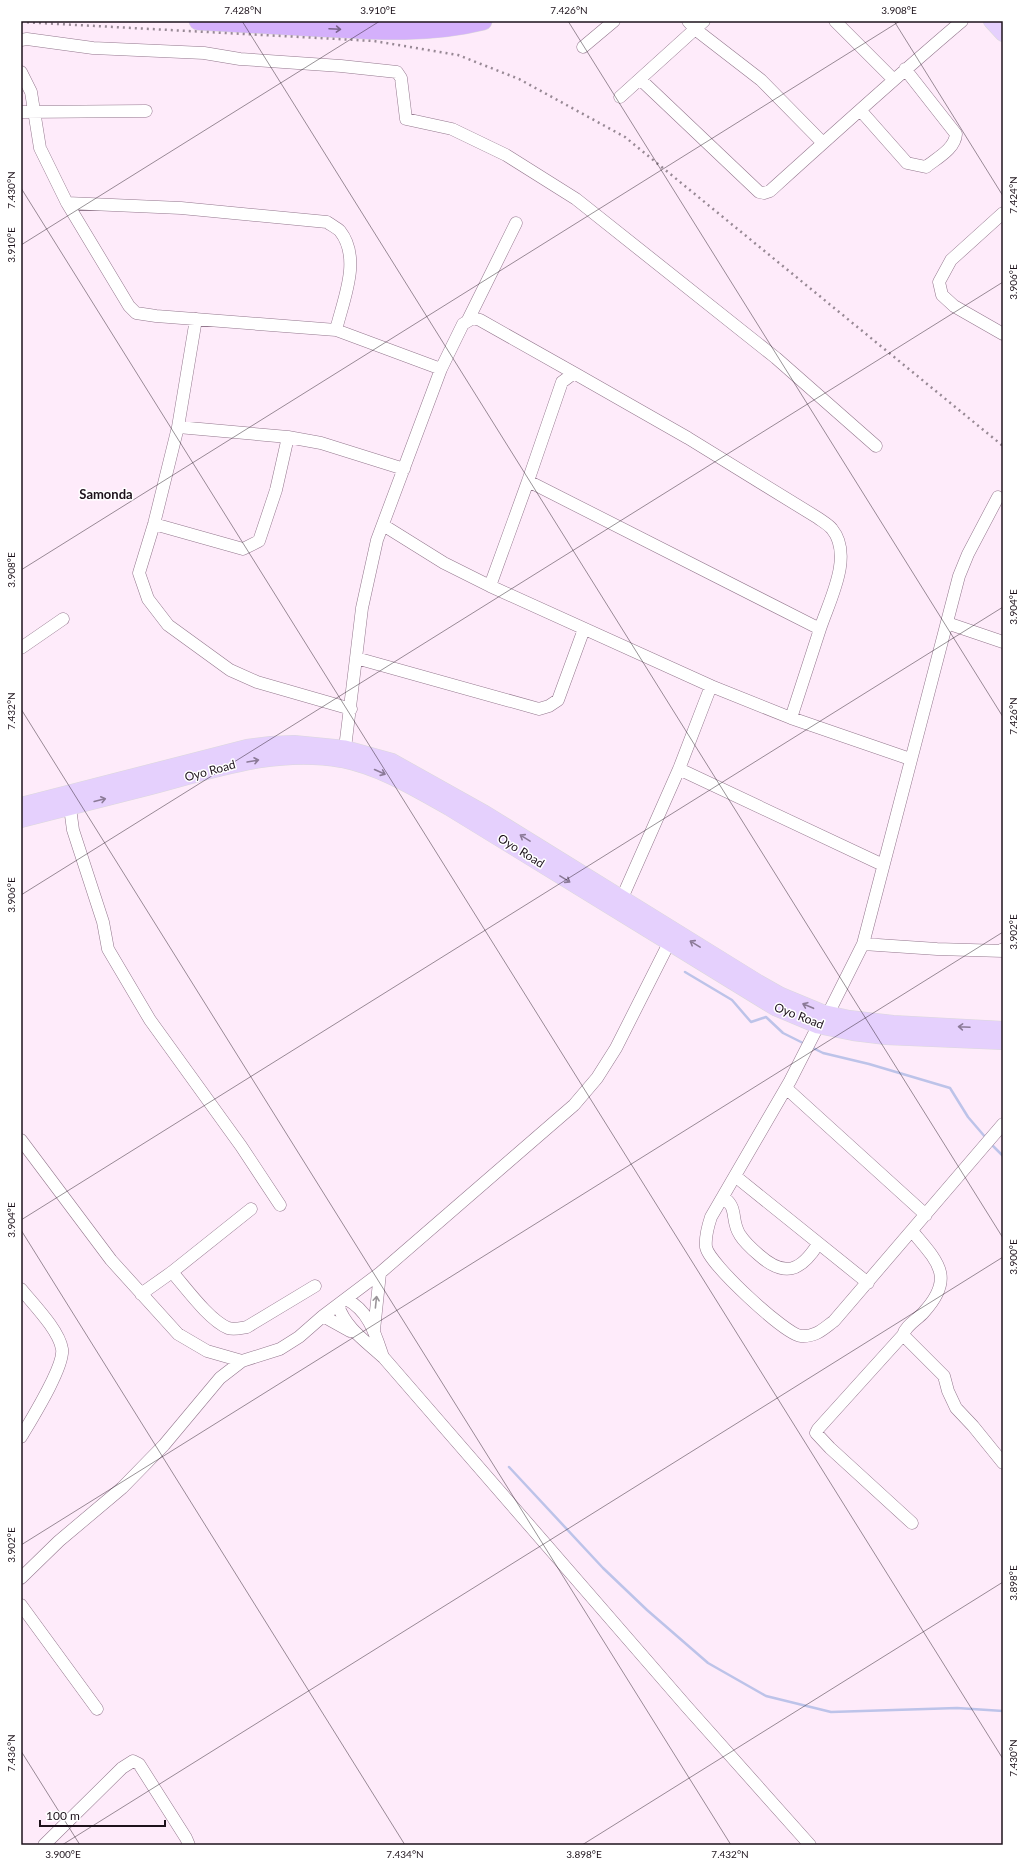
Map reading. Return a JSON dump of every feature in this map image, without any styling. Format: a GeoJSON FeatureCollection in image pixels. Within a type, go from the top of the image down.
{"type":"FeatureCollection","features":[{"type":"Feature","properties":{"kind":"highway"},"geometry":{"type":"LineString","coordinates":[[198,21],[378,31],[414,31],[443,25],[483,21]]}},
{"type":"Feature","properties":{"kind":"main road"},"geometry":{"type":"LineString","coordinates":[[991,21],[1003,34]]}},
{"type":"Feature","properties":{"kind":"main road","name":"Oyo Road"},"geometry":{"type":"LineString","coordinates":[[21,805],[247,747],[294,743],[345,748],[392,761],[404,767],[484,813],[770,989],[828,1014],[893,1023],[1003,1029]]}},
{"type":"Feature","properties":{"kind":"main road","name":"Oyo Road"},"geometry":{"type":"LineString","coordinates":[[21,820],[250,761],[296,756],[343,760],[372,769],[400,781],[449,808],[775,1008],[818,1026],[853,1033],[886,1037],[1003,1042]]}},
{"type":"Feature","properties":{"kind":"street"},"geometry":{"type":"LineString","coordinates":[[584,47],[614,21]]}},
{"type":"Feature","properties":{"kind":"street"},"geometry":{"type":"LineString","coordinates":[[835,21],[893,79]]}},
{"type":"Feature","properties":{"kind":"street"},"geometry":{"type":"LineString","coordinates":[[641,80],[759,192],[764,193],[770,191],[861,110],[893,79],[962,21]]}},
{"type":"Feature","properties":{"kind":"street"},"geometry":{"type":"LineString","coordinates":[[620,97],[641,80],[696,24],[761,80],[823,143]]}},
{"type":"Feature","properties":{"kind":"street"},"geometry":{"type":"LineString","coordinates":[[21,40],[27,38],[92,48],[204,53],[240,59],[341,66],[397,72],[401,78],[406,119],[452,129],[506,155],[576,199],[776,358],[876,446]]}},
{"type":"Feature","properties":{"kind":"street"},"geometry":{"type":"LineString","coordinates":[[861,110],[908,163],[926,167],[951,147],[956,142],[956,134],[905,69]]}},
{"type":"Feature","properties":{"kind":"street"},"geometry":{"type":"LineString","coordinates":[[21,72],[32,92],[40,148],[66,203],[129,306],[136,312],[156,316],[336,330],[441,369]]}},
{"type":"Feature","properties":{"kind":"street"},"geometry":{"type":"LineString","coordinates":[[21,112],[146,111]]}},
{"type":"Feature","properties":{"kind":"street"},"geometry":{"type":"LineString","coordinates":[[66,203],[181,208],[327,222],[339,231],[347,245],[350,259],[349,277],[336,330]]}},
{"type":"Feature","properties":{"kind":"street"},"geometry":{"type":"LineString","coordinates":[[1003,213],[951,260],[939,282],[942,295],[954,306],[1003,334]]}},
{"type":"Feature","properties":{"kind":"street"},"geometry":{"type":"LineString","coordinates":[[468,320],[516,223]]}},
{"type":"Feature","properties":{"kind":"street"},"geometry":{"type":"LineString","coordinates":[[345,748],[351,709],[362,608],[370,564],[377,540],[384,525],[441,369],[463,324],[473,318],[480,320],[688,438],[818,518],[832,529],[842,551],[841,562],[791,718]]}},
{"type":"Feature","properties":{"kind":"street"},"geometry":{"type":"LineString","coordinates":[[196,319],[178,427],[154,524],[139,573],[148,599],[168,625],[230,670],[257,682],[351,709]]}},
{"type":"Feature","properties":{"kind":"street"},"geometry":{"type":"LineString","coordinates":[[490,586],[562,382],[574,374]]}},
{"type":"Feature","properties":{"kind":"street"},"geometry":{"type":"LineString","coordinates":[[178,427],[288,437],[321,443],[404,469]]}},
{"type":"Feature","properties":{"kind":"street"},"geometry":{"type":"LineString","coordinates":[[154,524],[243,549],[255,545],[260,541],[276,490],[288,437]]}},
{"type":"Feature","properties":{"kind":"street"},"geometry":{"type":"LineString","coordinates":[[528,481],[820,629]]}},
{"type":"Feature","properties":{"kind":"street"},"geometry":{"type":"LineString","coordinates":[[828,1014],[863,944],[910,759],[959,576],[968,554],[998,497]]}},
{"type":"Feature","properties":{"kind":"street"},"geometry":{"type":"LineString","coordinates":[[384,525],[444,563],[490,586],[712,686],[791,718],[910,759]]}},
{"type":"Feature","properties":{"kind":"street"},"geometry":{"type":"LineString","coordinates":[[21,648],[63,619]]}},
{"type":"Feature","properties":{"kind":"street"},"geometry":{"type":"LineString","coordinates":[[947,623],[1003,642]]}},
{"type":"Feature","properties":{"kind":"street"},"geometry":{"type":"LineString","coordinates":[[356,658],[539,709],[550,706],[558,700],[584,628]]}},
{"type":"Feature","properties":{"kind":"street"},"geometry":{"type":"LineString","coordinates":[[622,898],[679,769],[712,686]]}},
{"type":"Feature","properties":{"kind":"street"},"geometry":{"type":"LineString","coordinates":[[679,769],[883,865]]}},
{"type":"Feature","properties":{"kind":"street"},"geometry":{"type":"LineString","coordinates":[[70,808],[74,830],[103,922],[108,949],[150,1020],[241,1146],[280,1205]]}},
{"type":"Feature","properties":{"kind":"street"},"geometry":{"type":"LineString","coordinates":[[21,1578],[59,1541],[122,1488],[164,1445],[220,1378],[242,1361],[280,1349],[299,1337],[380,1273],[574,1105],[597,1078],[616,1048],[669,943]]}},
{"type":"Feature","properties":{"kind":"street"},"geometry":{"type":"LineString","coordinates":[[863,944],[937,949],[1003,950]]}},
{"type":"Feature","properties":{"kind":"street"},"geometry":{"type":"LineString","coordinates":[[818,1026],[786,1088],[723,1197],[708,1226],[706,1248],[712,1259],[729,1279],[784,1328],[800,1336],[816,1335],[834,1321],[1003,1124]]}},
{"type":"Feature","properties":{"kind":"street"},"geometry":{"type":"LineString","coordinates":[[786,1088],[926,1215]]}},
{"type":"Feature","properties":{"kind":"street"},"geometry":{"type":"LineString","coordinates":[[21,1140],[111,1260],[178,1334],[208,1351],[242,1361]]}},
{"type":"Feature","properties":{"kind":"street"},"geometry":{"type":"LineString","coordinates":[[735,1176],[868,1283]]}},
{"type":"Feature","properties":{"kind":"street"},"geometry":{"type":"LineString","coordinates":[[723,1197],[733,1207],[736,1227],[740,1235],[748,1246],[770,1265],[780,1269],[798,1267],[808,1259],[818,1244]]}},
{"type":"Feature","properties":{"kind":"street"},"geometry":{"type":"LineString","coordinates":[[141,1294],[172,1272],[251,1208]]}},
{"type":"Feature","properties":{"kind":"street"},"geometry":{"type":"LineString","coordinates":[[912,1231],[938,1261],[941,1276],[940,1287],[924,1312],[906,1328],[903,1335],[852,1389],[818,1429],[816,1434],[912,1523]]}},
{"type":"Feature","properties":{"kind":"street"},"geometry":{"type":"LineString","coordinates":[[172,1272],[211,1316],[229,1328],[238,1329],[247,1327],[315,1286]]}},
{"type":"Feature","properties":{"kind":"street"},"geometry":{"type":"LineString","coordinates":[[374,1330],[380,1273]]}},
{"type":"Feature","properties":{"kind":"street"},"geometry":{"type":"LineString","coordinates":[[21,1289],[50,1326],[62,1349],[61,1364],[21,1437]]}},
{"type":"Feature","properties":{"kind":"street"},"geometry":{"type":"LineString","coordinates":[[342,1302],[357,1305],[362,1311],[374,1330],[384,1358]]}},
{"type":"Feature","properties":{"kind":"street"},"geometry":{"type":"LineString","coordinates":[[342,1302],[341,1316],[384,1358],[664,1680],[810,1845]]}},
{"type":"Feature","properties":{"kind":"street"},"geometry":{"type":"LineString","coordinates":[[324,1316],[359,1335]]}},
{"type":"Feature","properties":{"kind":"street"},"geometry":{"type":"LineString","coordinates":[[903,1335],[944,1376],[956,1408],[973,1426],[1003,1463]]}},
{"type":"Feature","properties":{"kind":"street"},"geometry":{"type":"LineString","coordinates":[[21,1605],[97,1709]]}},
{"type":"Feature","properties":{"kind":"street"},"geometry":{"type":"LineString","coordinates":[[44,1845],[122,1768],[132,1762],[139,1764],[188,1845]]}},
{"type":"Feature","properties":{"kind":"waterway"},"geometry":{"type":"LineString","coordinates":[[685,972],[732,1000],[751,1022],[766,1017],[783,1033],[805,1044]]}},
{"type":"Feature","properties":{"kind":"waterway"},"geometry":{"type":"LineString","coordinates":[[811,1047],[823,1053],[869,1064],[950,1088],[968,1117],[986,1138]]}},
{"type":"Feature","properties":{"kind":"waterway"},"geometry":{"type":"LineString","coordinates":[[990,1143],[1003,1156]]}},
{"type":"Feature","properties":{"kind":"waterway"},"geometry":{"type":"LineString","coordinates":[[509,1467],[603,1568],[647,1610],[708,1663],[766,1696],[831,1712],[957,1708],[1003,1711]]}},
{"type":"Feature","properties":{"kind":"railway"},"geometry":{"type":"LineString","coordinates":[[21,22],[374,41],[458,55],[519,79],[625,137],[1003,446]]}},
{"type":"Feature","properties":{"kind":"district","name":"Samonda"},"geometry":{"type":"Point","coordinates":[106,494]}}]}
